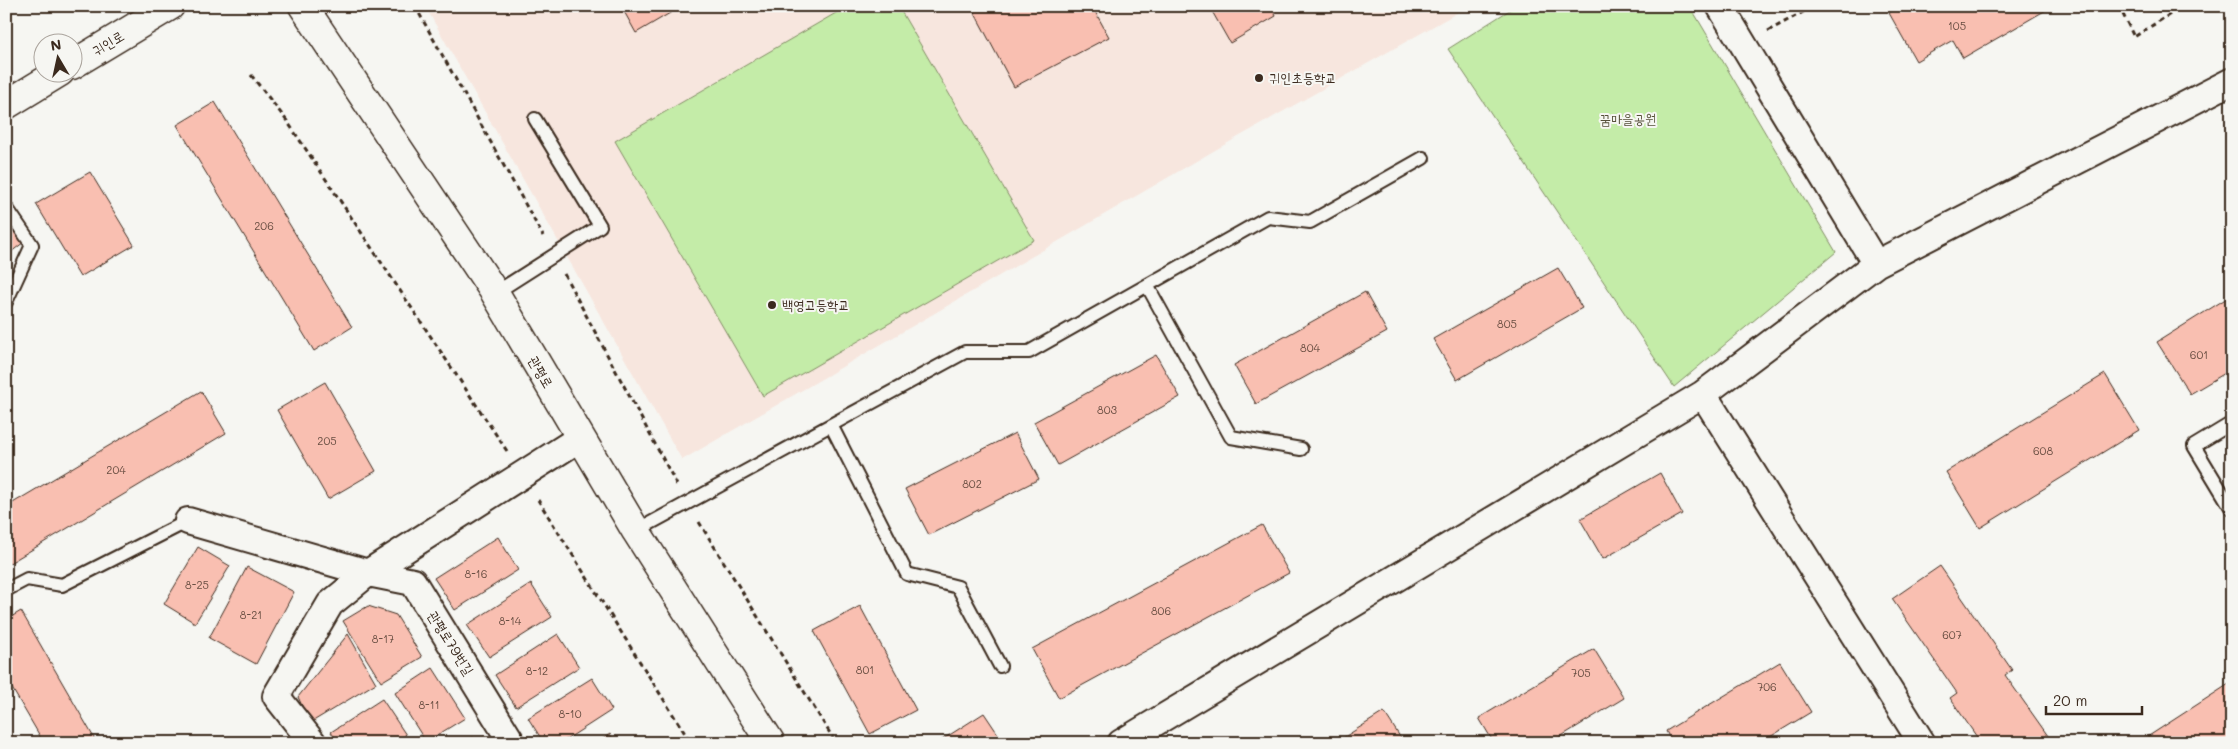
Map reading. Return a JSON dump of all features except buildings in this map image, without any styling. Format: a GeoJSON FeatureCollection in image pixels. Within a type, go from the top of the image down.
{"type":"FeatureCollection","features":[{"type":"Feature","properties":{"kind":"street","name":"귀인로"},"geometry":{"type":"LineString","coordinates":[[82,59],[170,6]]}},
{"type":"Feature","properties":{"kind":"street","name":"관평로"},"geometry":{"type":"LineString","coordinates":[[303,6],[495,293],[636,531],[771,743]]}},
{"type":"Feature","properties":{"kind":"street"},"geometry":{"type":"LineString","coordinates":[[1720,6],[1876,264]]}},
{"type":"Feature","properties":{"kind":"street"},"geometry":{"type":"LineString","coordinates":[[1121,743],[1703,394],[1876,264],[2232,81]]}},
{"type":"Feature","properties":{"kind":"street"},"geometry":{"type":"LineString","coordinates":[[6,105],[44,82]]}},
{"type":"Feature","properties":{"kind":"street"},"geometry":{"type":"LineString","coordinates":[[1703,394],[1922,743]]}},
{"type":"Feature","properties":{"kind":"street"},"geometry":{"type":"LineString","coordinates":[[313,743],[276,696],[330,604],[368,573],[580,438]]}},
{"type":"Feature","properties":{"kind":"street","name":"관평로79번길"},"geometry":{"type":"LineString","coordinates":[[188,521],[368,573],[413,582],[512,743]]}},
{"type":"Feature","properties":{"kind":"lane"},"geometry":{"type":"LineString","coordinates":[[495,293],[600,226],[535,119]]}},
{"type":"Feature","properties":{"kind":"lane"},"geometry":{"type":"LineString","coordinates":[[636,531],[965,352],[1028,352],[1148,287],[1268,218],[1310,222],[1423,158]]}},
{"type":"Feature","properties":{"kind":"lane"},"geometry":{"type":"LineString","coordinates":[[6,207],[32,245],[6,302]]}},
{"type":"Feature","properties":{"kind":"lane"},"geometry":{"type":"LineString","coordinates":[[1148,287],[1231,436],[1301,449]]}},
{"type":"Feature","properties":{"kind":"lane"},"geometry":{"type":"LineString","coordinates":[[2232,423],[2194,446],[2232,509]]}},
{"type":"Feature","properties":{"kind":"lane"},"geometry":{"type":"LineString","coordinates":[[831,425],[907,574],[958,587],[1000,666]]}},
{"type":"Feature","properties":{"kind":"lane"},"geometry":{"type":"LineString","coordinates":[[6,590],[27,578],[62,585],[188,521]]}},
{"type":"Feature","properties":{"kind":"path"},"geometry":{"type":"LineString","coordinates":[[415,6],[554,255],[687,503],[836,743]]}},
{"type":"Feature","properties":{"kind":"path"},"geometry":{"type":"LineString","coordinates":[[1743,44],[1814,6]]}},
{"type":"Feature","properties":{"kind":"path"},"geometry":{"type":"LineString","coordinates":[[2119,6],[2134,37],[2183,6]]}},
{"type":"Feature","properties":{"kind":"path"},"geometry":{"type":"LineString","coordinates":[[251,75],[287,121],[522,475],[691,743]]}},
{"type":"Feature","properties":{"kind":"shaded area","name":"백영고등학교"},"geometry":{"type":"Polygon","coordinates":[[[425,6],[1469,6],[1217,149],[682,460],[425,6]]]}},
{"type":"Feature","properties":{"kind":"green space"},"geometry":{"type":"Polygon","coordinates":[[[848,6],[898,6],[1034,240],[763,396],[615,141],[848,6]]]}},
{"type":"Feature","properties":{"kind":"green space","name":"꿈마을공원"},"geometry":{"type":"Polygon","coordinates":[[[1516,6],[1690,6],[1836,252],[1674,387],[1448,49],[1516,6]]]}},
{"type":"Feature","properties":{"kind":"place","name":"귀인초등학교"},"geometry":{"type":"Point","coordinates":[1259,78]}},
{"type":"Feature","properties":{"kind":"place","name":"백영고등학교"},"geometry":{"type":"Point","coordinates":[772,305]}}]}
